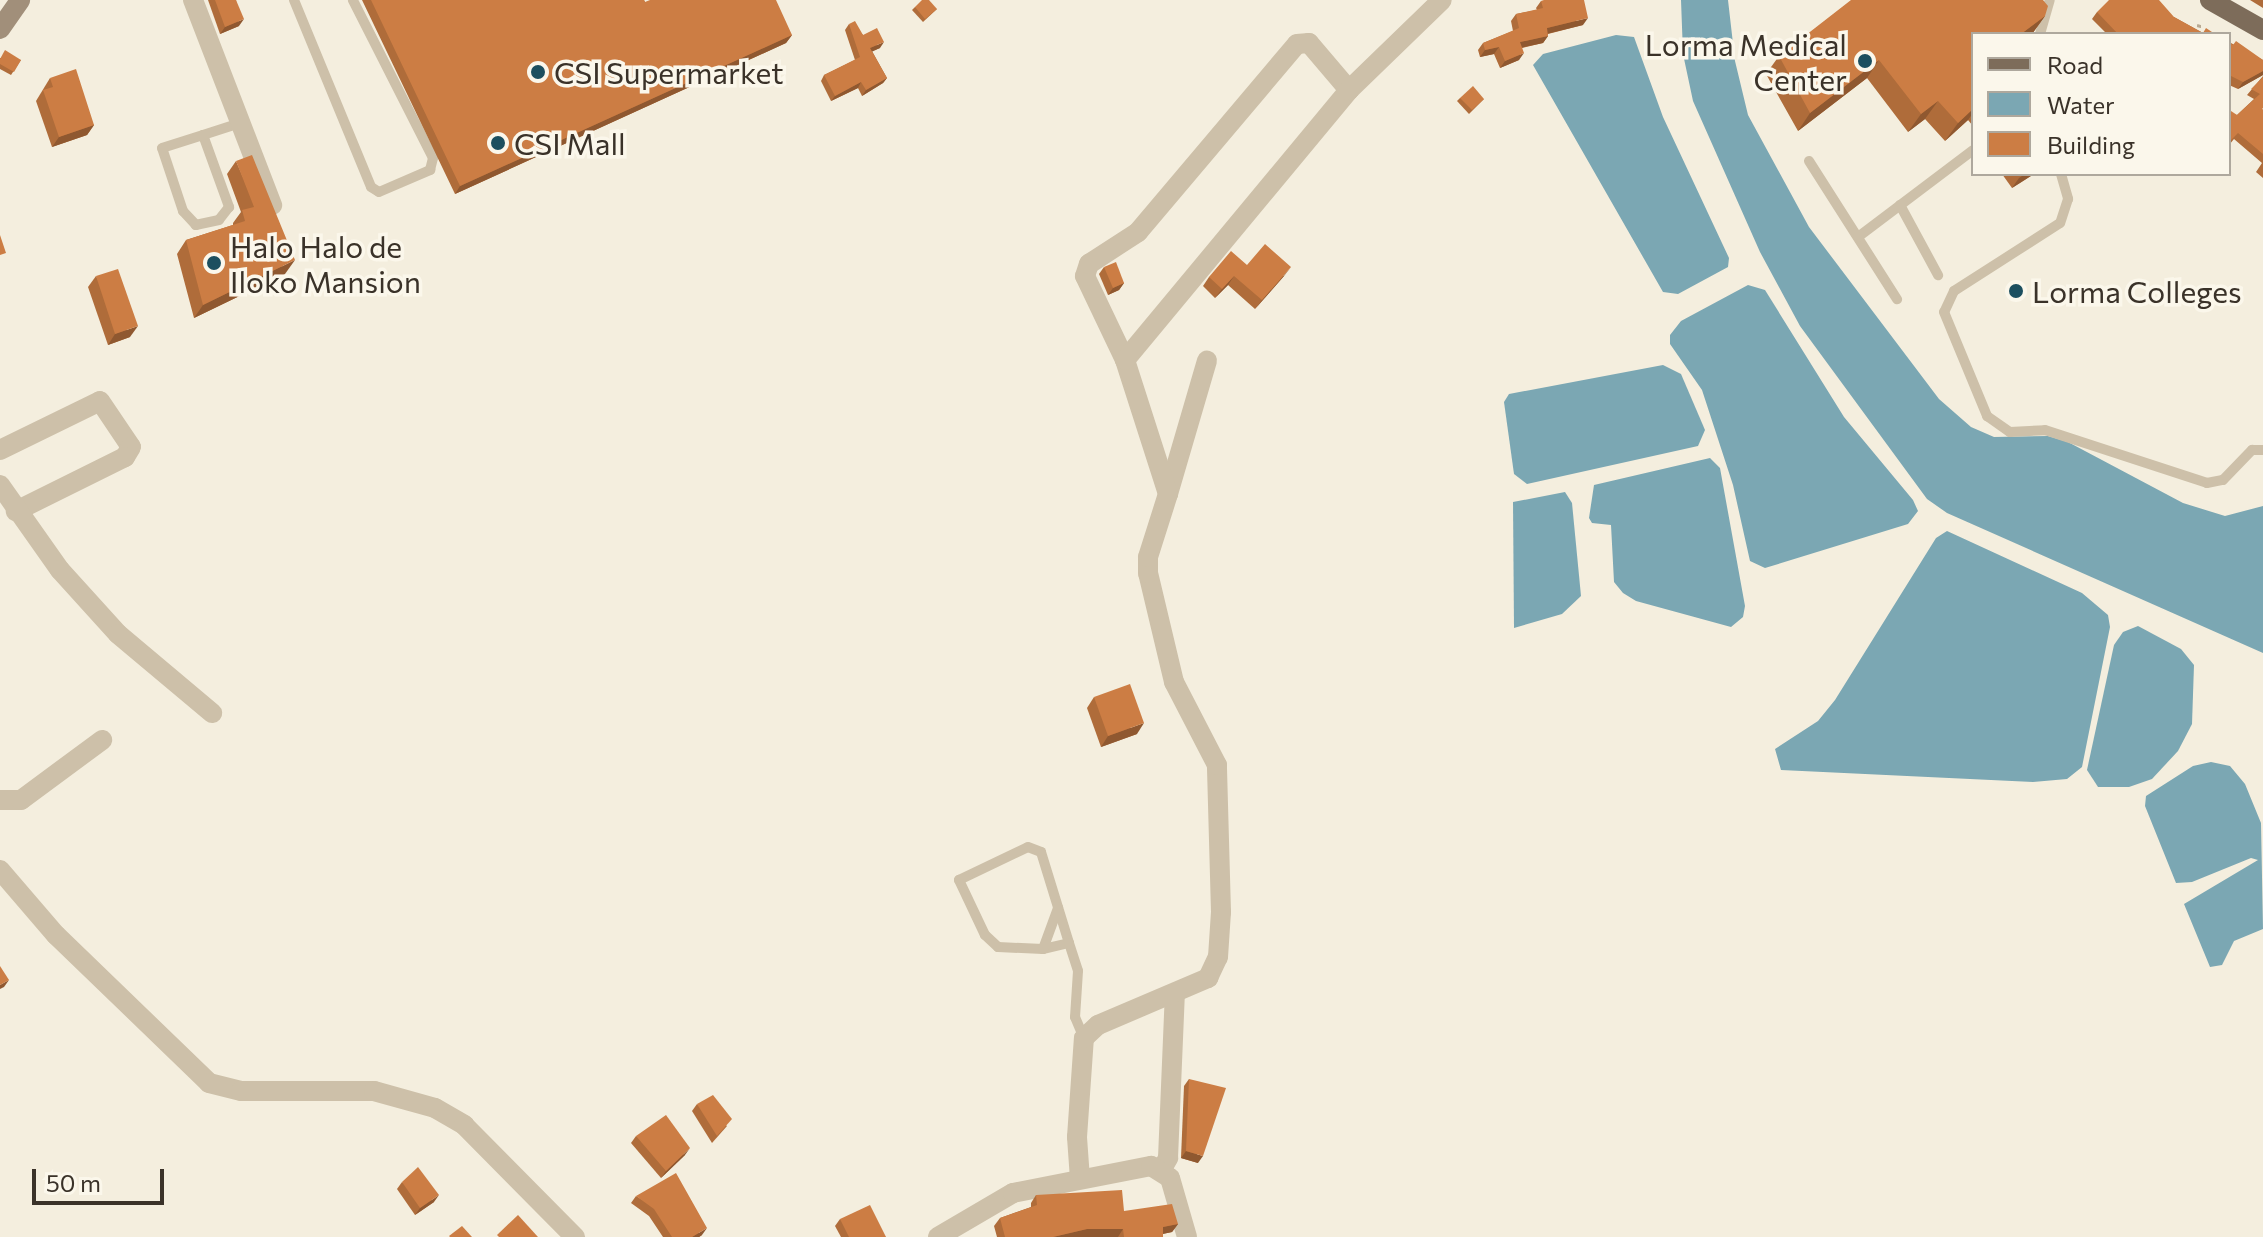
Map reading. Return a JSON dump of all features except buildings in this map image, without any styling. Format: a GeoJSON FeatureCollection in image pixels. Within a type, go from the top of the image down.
{"type":"FeatureCollection","features":[{"type":"Feature","properties":{"kind":"main road"},"geometry":{"type":"LineString","coordinates":[[0,29],[20,0]]}},
{"type":"Feature","properties":{"kind":"main road"},"geometry":{"type":"LineString","coordinates":[[2210,0],[2263,30]]}},
{"type":"Feature","properties":{"kind":"street"},"geometry":{"type":"LineString","coordinates":[[193,0],[279,225]]}},
{"type":"Feature","properties":{"kind":"street"},"geometry":{"type":"LineString","coordinates":[[1125,360],[1349,90],[1442,0]]}},
{"type":"Feature","properties":{"kind":"street"},"geometry":{"type":"LineString","coordinates":[[1168,494],[1125,360],[1085,276],[1089,264],[1138,232],[1297,44],[1309,43],[1349,90]]}},
{"type":"Feature","properties":{"kind":"street"},"geometry":{"type":"LineString","coordinates":[[1080,1179],[1077,1123],[1084,1038],[1098,1025],[1208,978],[1218,957],[1220,801],[1217,765],[1174,682],[1146,563],[1207,361]]}},
{"type":"Feature","properties":{"kind":"street"},"geometry":{"type":"LineString","coordinates":[[0,450],[100,401],[131,447],[125,457],[16,511]]}},
{"type":"Feature","properties":{"kind":"street"},"geometry":{"type":"LineString","coordinates":[[0,485],[16,511],[118,634],[212,713]]}},
{"type":"Feature","properties":{"kind":"street"},"geometry":{"type":"LineString","coordinates":[[0,800],[21,800],[102,740]]}},
{"type":"Feature","properties":{"kind":"street"},"geometry":{"type":"LineString","coordinates":[[0,870],[56,935],[209,1083],[241,1091],[374,1091],[435,1108],[464,1125],[575,1237]]}},
{"type":"Feature","properties":{"kind":"street"},"geometry":{"type":"LineString","coordinates":[[1162,1169],[1168,1158],[1175,994]]}},
{"type":"Feature","properties":{"kind":"street"},"geometry":{"type":"LineString","coordinates":[[938,1237],[1013,1193],[1080,1179],[1162,1169]]}},
{"type":"Feature","properties":{"kind":"street"},"geometry":{"type":"LineString","coordinates":[[1162,1169],[1170,1178],[1187,1237]]}},
{"type":"Feature","properties":{"kind":"lane"},"geometry":{"type":"LineString","coordinates":[[294,0],[371,187],[379,192],[430,170],[433,158],[353,0]]}},
{"type":"Feature","properties":{"kind":"lane"},"geometry":{"type":"LineString","coordinates":[[2041,32],[2050,0]]}},
{"type":"Feature","properties":{"kind":"lane"},"geometry":{"type":"LineString","coordinates":[[203,135],[229,207],[219,220],[196,225],[183,211],[162,148],[240,123]]}},
{"type":"Feature","properties":{"kind":"lane"},"geometry":{"type":"LineString","coordinates":[[1858,237],[1971,152]]}},
{"type":"Feature","properties":{"kind":"lane"},"geometry":{"type":"LineString","coordinates":[[1809,161],[1897,299]]}},
{"type":"Feature","properties":{"kind":"lane"},"geometry":{"type":"LineString","coordinates":[[2062,176],[2068,199],[2060,223],[1954,291],[1944,312],[1987,416],[2010,432],[2045,430],[2207,483],[2223,480],[2248,453],[2263,450]]}},
{"type":"Feature","properties":{"kind":"lane"},"geometry":{"type":"LineString","coordinates":[[1900,205],[1938,275]]}},
{"type":"Feature","properties":{"kind":"lane"},"geometry":{"type":"LineString","coordinates":[[1069,943],[1043,949],[990,942],[959,880],[965,873],[1037,847],[1058,908],[1078,971],[1075,1017],[1084,1038]]}},
{"type":"Feature","properties":{"kind":"lane"},"geometry":{"type":"LineString","coordinates":[[1043,949],[1058,908]]}},
{"type":"Feature","properties":{"kind":"path"},"geometry":{"type":"LineString","coordinates":[[2197,25],[2204,27]]}},
{"type":"Feature","properties":{"kind":"water"},"geometry":{"type":"Polygon","coordinates":[[[1681,0],[1728,0],[1735,61],[1748,115],[1809,227],[1939,399],[1971,427],[1994,437],[2048,436],[2068,442],[2183,503],[2225,516],[2263,506],[2263,653],[1947,513],[1927,499],[1800,326],[1760,252],[1693,101],[1683,54],[1681,0]]]}},
{"type":"Feature","properties":{"kind":"water"},"geometry":{"type":"Polygon","coordinates":[[[1616,35],[1634,37],[1663,117],[1729,258],[1728,267],[1678,294],[1663,292],[1533,65],[1543,54],[1616,35]]]}},
{"type":"Feature","properties":{"kind":"water"},"geometry":{"type":"Polygon","coordinates":[[[1748,285],[1765,290],[1844,417],[1913,500],[1918,511],[1908,524],[1765,568],[1750,561],[1733,485],[1702,390],[1670,344],[1670,335],[1681,321],[1748,285]]]}},
{"type":"Feature","properties":{"kind":"water"},"geometry":{"type":"Polygon","coordinates":[[[1663,365],[1681,374],[1705,430],[1698,446],[1527,484],[1514,474],[1504,402],[1509,394],[1663,365]]]}},
{"type":"Feature","properties":{"kind":"water"},"geometry":{"type":"Polygon","coordinates":[[[1710,458],[1720,468],[1745,606],[1743,617],[1731,627],[1636,601],[1623,593],[1614,582],[1611,525],[1592,523],[1589,518],[1594,485],[1710,458]]]}},
{"type":"Feature","properties":{"kind":"water"},"geometry":{"type":"Polygon","coordinates":[[[1565,492],[1572,503],[1581,596],[1562,614],[1514,628],[1513,502],[1565,492]]]}},
{"type":"Feature","properties":{"kind":"water"},"geometry":{"type":"Polygon","coordinates":[[[1947,531],[2082,593],[2108,615],[2110,627],[2082,767],[2067,779],[2033,782],[1781,770],[1775,749],[1818,721],[1835,700],[1936,538],[1947,531]]]}},
{"type":"Feature","properties":{"kind":"water"},"geometry":{"type":"Polygon","coordinates":[[[2138,626],[2181,649],[2194,665],[2192,724],[2178,751],[2152,779],[2129,787],[2098,787],[2087,770],[2114,645],[2123,632],[2138,626]]]}},
{"type":"Feature","properties":{"kind":"water"},"geometry":{"type":"Polygon","coordinates":[[[2211,762],[2230,766],[2245,784],[2261,823],[2263,929],[2234,941],[2222,965],[2210,967],[2184,904],[2258,860],[2251,858],[2192,882],[2176,883],[2145,806],[2146,796],[2193,766],[2211,762]]]}},
{"type":"Feature","properties":{"kind":"place","name":"Lorma Medical Center"},"geometry":{"type":"Point","coordinates":[1865,61]}},
{"type":"Feature","properties":{"kind":"place","name":"CSI Supermarket"},"geometry":{"type":"Point","coordinates":[538,72]}},
{"type":"Feature","properties":{"kind":"place","name":"CSI Mall"},"geometry":{"type":"Point","coordinates":[498,143]}},
{"type":"Feature","properties":{"kind":"place","name":"Halo Halo de Iloko Mansion"},"geometry":{"type":"Point","coordinates":[214,263]}},
{"type":"Feature","properties":{"kind":"place","name":"Lorma Colleges"},"geometry":{"type":"Point","coordinates":[2016,291]}}]}
